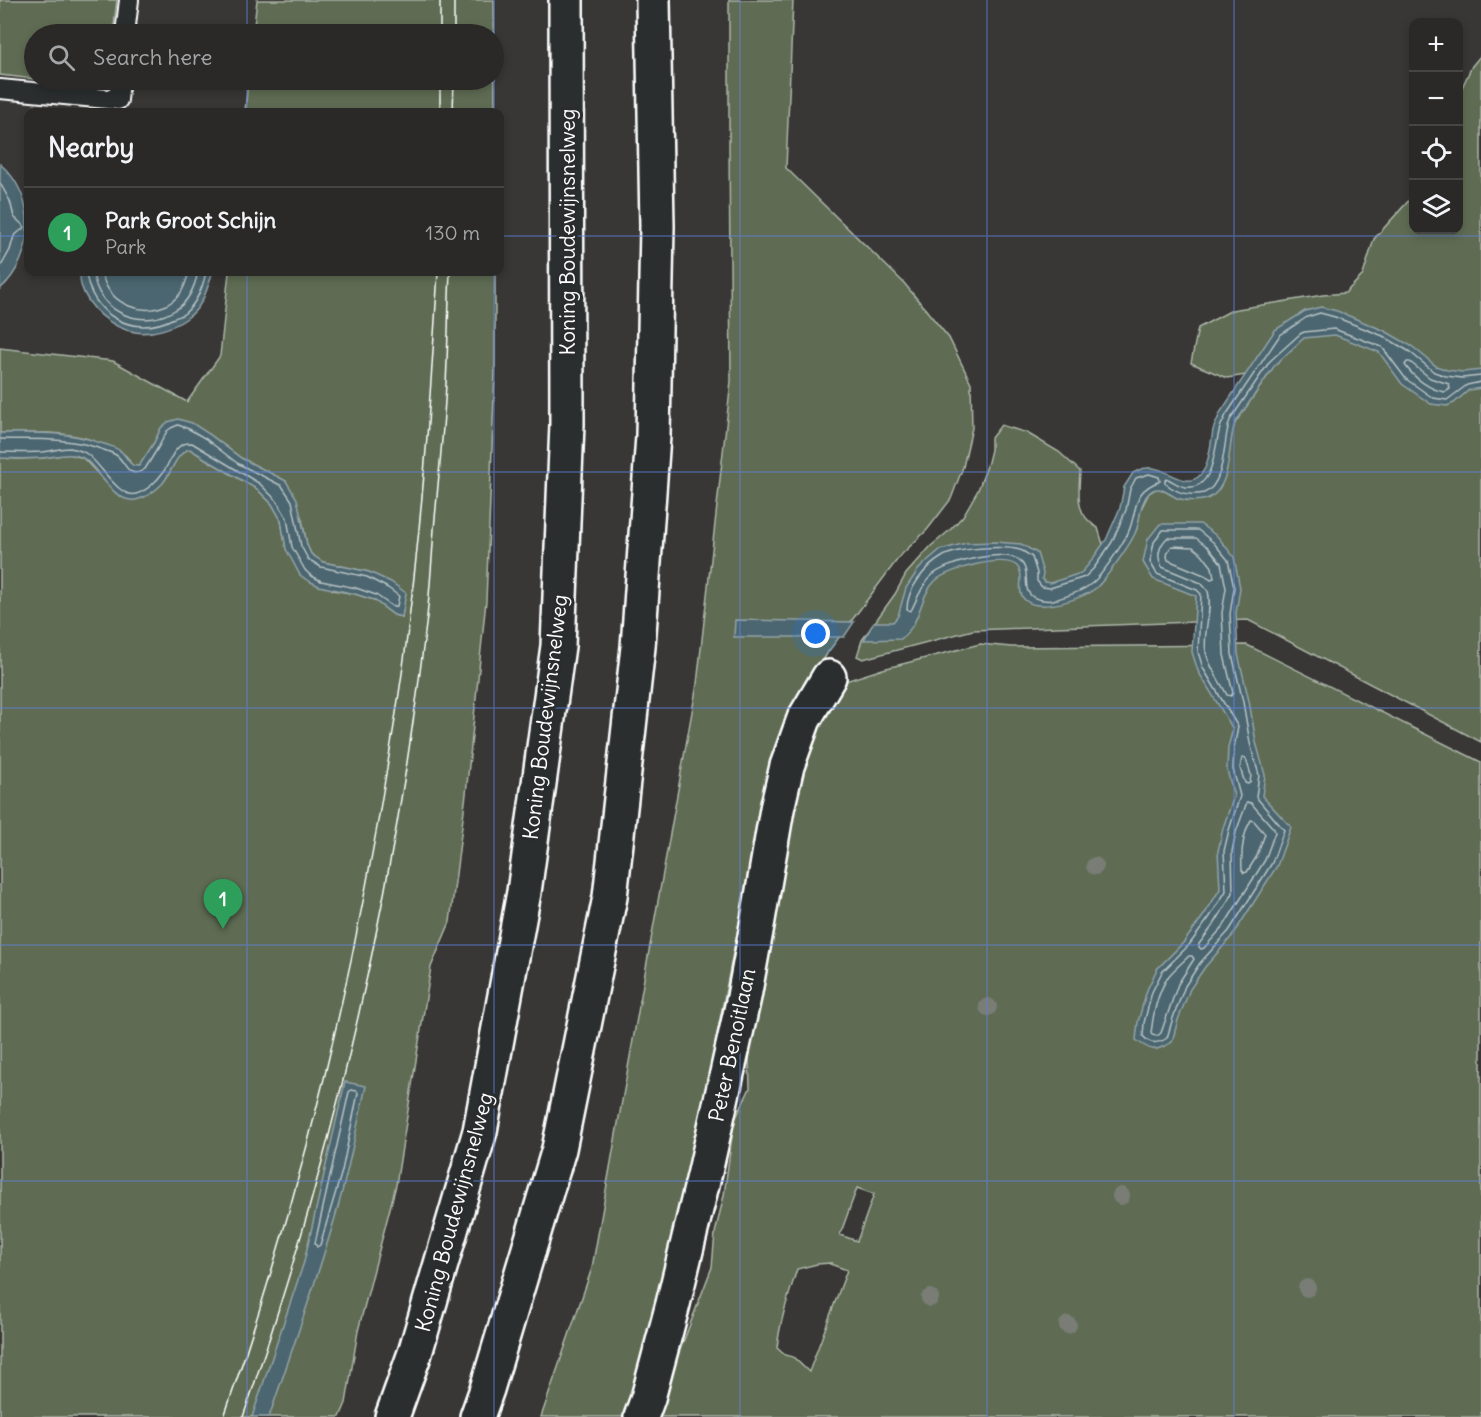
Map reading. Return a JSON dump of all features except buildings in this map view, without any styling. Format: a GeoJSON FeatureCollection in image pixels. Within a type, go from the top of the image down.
{"type":"FeatureCollection","features":[{"type":"Feature","properties":{"kind":"main road","name":"Koning Boudewijnsnelweg"},"geometry":{"type":"LineString","coordinates":[[392,1417],[416,1353],[480,1131],[524,892],[558,646],[567,424],[566,0]]}},
{"type":"Feature","properties":{"kind":"main road"},"geometry":{"type":"LineString","coordinates":[[477,1417],[559,1149],[610,897],[638,647],[653,436],[657,226],[653,0]]}},
{"type":"Feature","properties":{"kind":"main road","name":"Peter Benoitlaan"},"geometry":{"type":"LineString","coordinates":[[641,1417],[671,1314],[705,1172],[744,997],[777,809],[787,766],[804,719],[829,677]]}},
{"type":"Feature","properties":{"kind":"lane"},"geometry":{"type":"LineString","coordinates":[[126,24],[129,0]]}},
{"type":"Feature","properties":{"kind":"lane"},"geometry":{"type":"LineString","coordinates":[[0,89],[117,100],[118,90]]}},
{"type":"Feature","properties":{"kind":"green space"},"geometry":{"type":"Polygon","coordinates":[[[0,0],[117,0],[114,24],[24,24],[24,78],[0,75],[0,0]]]}},
{"type":"Feature","properties":{"kind":"green space"},"geometry":{"type":"Polygon","coordinates":[[[257,0],[494,0],[494,24],[254,24],[257,0]]]}},
{"type":"Feature","properties":{"kind":"green space"},"geometry":{"type":"Polygon","coordinates":[[[729,0],[793,0],[786,168],[904,283],[949,338],[971,383],[972,428],[963,467],[951,499],[927,530],[900,556],[828,652],[803,694],[761,812],[682,1211],[627,1417],[541,1417],[592,1268],[697,684],[731,381],[729,0]]]}},
{"type":"Feature","properties":{"kind":"green space"},"geometry":{"type":"Polygon","coordinates":[[[1481,55],[1481,742],[1248,620],[973,630],[863,659],[857,656],[862,640],[895,594],[906,574],[963,516],[978,490],[987,466],[991,438],[1001,425],[1027,433],[1059,452],[1080,471],[1081,510],[1090,523],[1098,528],[1105,551],[1099,585],[1136,531],[1141,509],[1149,493],[1157,488],[1179,499],[1231,442],[1235,423],[1271,371],[1227,378],[1191,363],[1198,328],[1232,310],[1345,293],[1363,275],[1374,239],[1409,200],[1409,234],[1463,234],[1463,85],[1472,66],[1481,55]]]}},
{"type":"Feature","properties":{"kind":"green space"},"geometry":{"type":"Polygon","coordinates":[[[247,90],[495,90],[495,108],[245,108],[247,90]]]}},
{"type":"Feature","properties":{"kind":"green space"},"geometry":{"type":"Polygon","coordinates":[[[229,276],[495,276],[495,372],[486,601],[466,794],[450,922],[431,967],[396,1185],[358,1331],[346,1403],[340,1417],[0,1417],[0,458],[43,458],[69,454],[83,458],[117,494],[160,484],[181,454],[190,449],[257,489],[272,504],[281,520],[286,549],[333,590],[374,600],[394,615],[402,617],[403,607],[369,572],[323,562],[311,554],[302,519],[286,481],[241,458],[209,434],[161,428],[140,466],[136,466],[132,465],[121,453],[78,436],[52,433],[0,433],[0,348],[113,361],[187,402],[220,356],[229,276]]]}},
{"type":"Feature","properties":{"kind":"green space"},"geometry":{"type":"Polygon","coordinates":[[[980,644],[1011,647],[1247,645],[1481,762],[1481,1417],[657,1417],[712,1267],[715,1233],[724,1195],[734,1122],[750,1088],[749,1057],[754,1021],[766,975],[771,925],[798,762],[839,683],[980,644]],[[857,1188],[840,1235],[857,1241],[874,1194],[857,1188]],[[831,1263],[797,1269],[780,1328],[777,1348],[785,1355],[793,1357],[809,1372],[847,1270],[831,1263]]]}},
{"type":"Feature","properties":{"kind":"water"},"geometry":{"type":"Polygon","coordinates":[[[0,164],[12,177],[24,202],[24,250],[12,276],[0,289],[0,164]]]}},
{"type":"Feature","properties":{"kind":"water"},"geometry":{"type":"Polygon","coordinates":[[[80,276],[211,276],[203,298],[192,314],[169,328],[141,333],[126,330],[102,316],[89,301],[80,276]]]}},
{"type":"Feature","properties":{"kind":"water"},"geometry":{"type":"Polygon","coordinates":[[[1321,307],[1337,311],[1385,331],[1413,347],[1436,366],[1463,372],[1481,370],[1481,388],[1469,390],[1447,406],[1431,404],[1402,384],[1379,352],[1335,335],[1304,338],[1275,365],[1235,423],[1226,474],[1217,492],[1209,498],[1193,501],[1177,498],[1160,489],[1149,493],[1143,501],[1138,526],[1129,544],[1107,576],[1091,592],[1062,603],[1032,604],[1022,596],[1021,574],[1017,566],[1000,562],[976,564],[951,572],[935,581],[913,625],[901,639],[864,640],[874,622],[893,622],[898,616],[906,588],[918,570],[940,550],[966,543],[1021,544],[1037,553],[1043,573],[1042,579],[1045,582],[1050,583],[1081,573],[1106,540],[1120,508],[1124,487],[1133,473],[1155,468],[1186,480],[1193,480],[1199,476],[1207,464],[1213,430],[1220,413],[1275,330],[1305,311],[1321,307]]]}},
{"type":"Feature","properties":{"kind":"water"},"geometry":{"type":"Polygon","coordinates":[[[178,419],[192,423],[241,458],[286,481],[297,499],[311,554],[323,562],[369,572],[391,582],[406,593],[402,617],[394,615],[374,600],[319,586],[300,575],[286,549],[281,520],[272,504],[257,489],[190,449],[181,454],[157,489],[142,498],[130,500],[122,498],[89,463],[78,456],[0,458],[0,433],[49,433],[86,438],[111,446],[122,452],[132,465],[139,466],[161,428],[168,422],[178,419]]]}},
{"type":"Feature","properties":{"kind":"water"},"geometry":{"type":"Polygon","coordinates":[[[1160,524],[1200,524],[1218,537],[1234,557],[1240,588],[1236,613],[1238,654],[1265,775],[1262,796],[1291,827],[1277,866],[1233,935],[1205,967],[1190,989],[1172,1042],[1161,1048],[1150,1049],[1136,1040],[1138,1022],[1147,990],[1157,969],[1184,942],[1220,889],[1218,851],[1234,796],[1227,770],[1228,747],[1233,729],[1198,671],[1192,652],[1196,596],[1153,579],[1143,562],[1148,539],[1160,524]]]}},
{"type":"Feature","properties":{"kind":"water"},"geometry":{"type":"Polygon","coordinates":[[[735,620],[854,622],[844,637],[734,637],[735,620]]]}},
{"type":"Feature","properties":{"kind":"water"},"geometry":{"type":"Polygon","coordinates":[[[345,1082],[366,1086],[338,1207],[314,1286],[269,1417],[252,1417],[304,1262],[345,1082]]]}},
{"type":"Feature","properties":{"kind":"tram line"},"geometry":{"type":"LineString","coordinates":[[440,0],[440,24]]}},
{"type":"Feature","properties":{"kind":"tram line"},"geometry":{"type":"LineString","coordinates":[[454,0],[454,24]]}},
{"type":"Feature","properties":{"kind":"tram line"},"geometry":{"type":"LineString","coordinates":[[440,90],[440,108]]}},
{"type":"Feature","properties":{"kind":"tram line"},"geometry":{"type":"LineString","coordinates":[[453,108],[454,90]]}},
{"type":"Feature","properties":{"kind":"tram line"},"geometry":{"type":"LineString","coordinates":[[224,1417],[300,1173],[341,1007],[375,840],[401,684],[415,569],[427,442],[438,276]]}},
{"type":"Feature","properties":{"kind":"tram line"},"geometry":{"type":"LineString","coordinates":[[243,1417],[305,1221],[332,1122],[357,1022],[397,820],[414,719],[428,606],[445,401],[450,276]]}},
{"type":"Feature","properties":{"kind":"place","name":"Park Groot Schijn"},"geometry":{"type":"Point","coordinates":[223,929]}}]}
